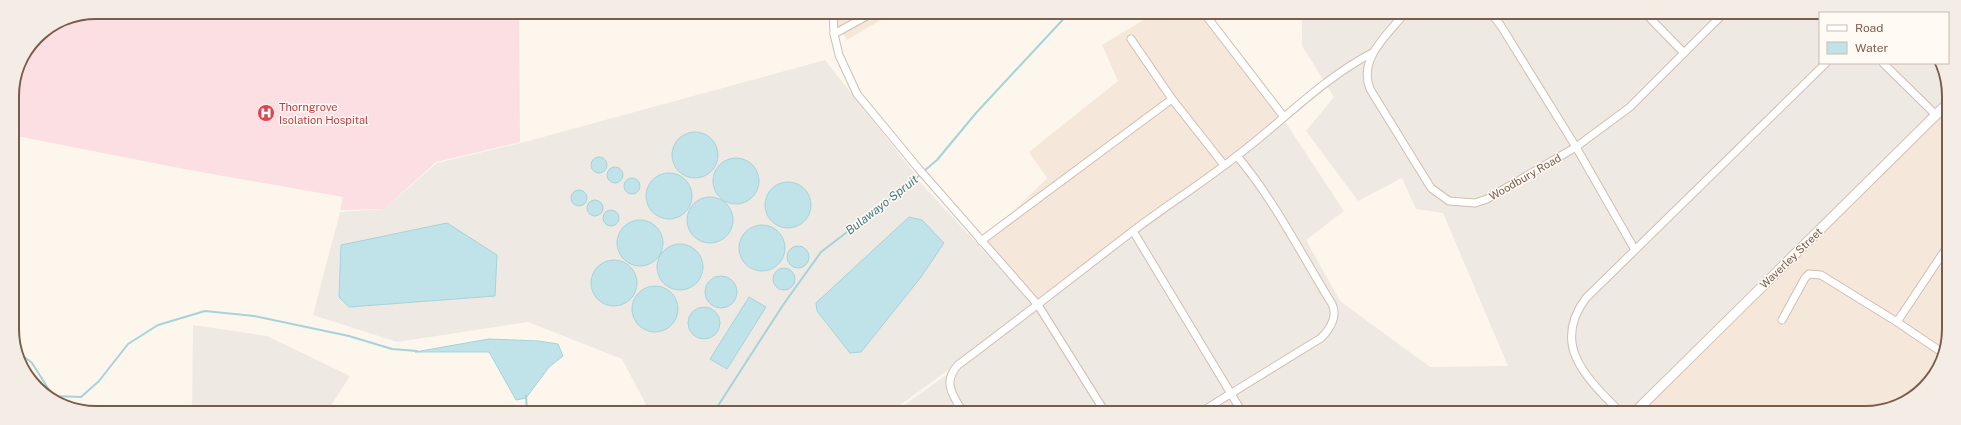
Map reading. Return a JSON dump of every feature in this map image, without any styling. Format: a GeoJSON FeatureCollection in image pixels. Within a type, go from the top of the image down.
{"type":"FeatureCollection","features":[{"type":"Feature","properties":{"kind":"street"},"geometry":{"type":"LineString","coordinates":[[833,19],[834,34],[839,55],[857,94],[918,168],[1038,305],[1101,406]]}},
{"type":"Feature","properties":{"kind":"street"},"geometry":{"type":"LineString","coordinates":[[834,34],[861,19]]}},
{"type":"Feature","properties":{"kind":"street"},"geometry":{"type":"LineString","coordinates":[[1209,19],[1284,117]]}},
{"type":"Feature","properties":{"kind":"street"},"geometry":{"type":"LineString","coordinates":[[959,406],[952,395],[950,379],[951,372],[958,365],[1133,231],[1237,156],[1350,65],[1372,53],[1399,19]]}},
{"type":"Feature","properties":{"kind":"street"},"geometry":{"type":"LineString","coordinates":[[1496,19],[1576,147],[1635,250]]}},
{"type":"Feature","properties":{"kind":"street"},"geometry":{"type":"LineString","coordinates":[[1651,19],[1684,53]]}},
{"type":"Feature","properties":{"kind":"street","name":"Woodbury Road"},"geometry":{"type":"LineString","coordinates":[[1372,53],[1365,73],[1370,89],[1431,188],[1449,201],[1475,203],[1487,199],[1576,147],[1630,107],[1718,19]]}},
{"type":"Feature","properties":{"kind":"street"},"geometry":{"type":"LineString","coordinates":[[1131,39],[1172,99],[1224,165]]}},
{"type":"Feature","properties":{"kind":"street"},"geometry":{"type":"LineString","coordinates":[[1615,406],[1580,367],[1575,354],[1572,332],[1577,310],[1586,298],[1825,64]]}},
{"type":"Feature","properties":{"kind":"street"},"geometry":{"type":"LineString","coordinates":[[1884,64],[1936,116]]}},
{"type":"Feature","properties":{"kind":"street"},"geometry":{"type":"LineString","coordinates":[[981,241],[1172,99]]}},
{"type":"Feature","properties":{"kind":"street","name":"Waverley Street"},"geometry":{"type":"LineString","coordinates":[[1641,406],[1942,109]]}},
{"type":"Feature","properties":{"kind":"street"},"geometry":{"type":"LineString","coordinates":[[1211,406],[1321,338],[1330,327],[1335,314],[1332,304],[1298,246],[1254,176],[1237,156]]}},
{"type":"Feature","properties":{"kind":"street"},"geometry":{"type":"LineString","coordinates":[[1133,231],[1238,406]]}},
{"type":"Feature","properties":{"kind":"street"},"geometry":{"type":"LineString","coordinates":[[1897,322],[1942,254]]}},
{"type":"Feature","properties":{"kind":"street"},"geometry":{"type":"LineString","coordinates":[[1782,320],[1805,278],[1814,274],[1821,275],[1897,322],[1939,351]]}},
{"type":"Feature","properties":{"kind":"shaded area","name":"Thorngrove Isolation Hospital"},"geometry":{"type":"Polygon","coordinates":[[[96,19],[519,19],[520,142],[436,162],[384,209],[340,210],[343,197],[184,169],[19,136],[20,81],[29,58],[38,45],[58,29],[81,20],[96,19]]]}},
{"type":"Feature","properties":{"kind":"shaded area"},"geometry":{"type":"Polygon","coordinates":[[[837,19],[883,19],[847,40],[837,24],[837,19]]]}},
{"type":"Feature","properties":{"kind":"shaded area"},"geometry":{"type":"Polygon","coordinates":[[[1145,19],[1213,19],[1284,120],[1038,303],[984,241],[1047,178],[1029,152],[1118,81],[1102,45],[1145,19]]]}},
{"type":"Feature","properties":{"kind":"shaded area"},"geometry":{"type":"Polygon","coordinates":[[[1302,19],[1819,19],[1819,64],[1935,64],[1941,81],[1942,104],[1639,406],[902,406],[959,366],[1284,120],[1344,211],[1306,240],[1340,301],[1430,367],[1508,366],[1443,213],[1416,209],[1402,178],[1358,201],[1306,131],[1334,97],[1302,46],[1302,19]]]}},
{"type":"Feature","properties":{"kind":"shaded area"},"geometry":{"type":"Polygon","coordinates":[[[825,60],[919,181],[1034,305],[962,357],[948,370],[899,406],[647,406],[622,359],[528,322],[397,342],[313,315],[340,212],[384,209],[437,163],[521,143],[825,60]]]}},
{"type":"Feature","properties":{"kind":"shaded area"},"geometry":{"type":"Polygon","coordinates":[[[1942,111],[1941,344],[1932,367],[1916,387],[1899,398],[1880,405],[1644,406],[1942,111]]]}},
{"type":"Feature","properties":{"kind":"shaded area"},"geometry":{"type":"Polygon","coordinates":[[[193,325],[267,336],[350,376],[331,406],[192,406],[193,325]]]}},
{"type":"Feature","properties":{"kind":"water"},"geometry":{"type":"Polygon","coordinates":[[[695,132],[708,136],[714,142],[718,155],[714,168],[708,174],[695,178],[682,174],[676,168],[672,155],[676,142],[682,136],[695,132]]]}},
{"type":"Feature","properties":{"kind":"water"},"geometry":{"type":"Polygon","coordinates":[[[596,157],[602,157],[607,162],[605,171],[602,173],[596,173],[591,168],[591,162],[596,157]]]}},
{"type":"Feature","properties":{"kind":"water"},"geometry":{"type":"Polygon","coordinates":[[[736,158],[749,162],[755,168],[759,181],[755,194],[749,200],[736,204],[723,200],[717,194],[713,181],[717,168],[723,162],[736,158]]]}},
{"type":"Feature","properties":{"kind":"water"},"geometry":{"type":"Polygon","coordinates":[[[612,167],[618,167],[623,172],[621,181],[618,183],[612,183],[607,178],[607,172],[612,167]]]}},
{"type":"Feature","properties":{"kind":"water"},"geometry":{"type":"Polygon","coordinates":[[[669,173],[682,177],[688,183],[692,196],[688,209],[682,215],[669,219],[656,215],[650,209],[646,196],[650,183],[656,177],[669,173]]]}},
{"type":"Feature","properties":{"kind":"water"},"geometry":{"type":"Polygon","coordinates":[[[629,178],[635,178],[640,183],[638,192],[635,194],[629,194],[624,189],[624,183],[629,178]]]}},
{"type":"Feature","properties":{"kind":"water"},"geometry":{"type":"Polygon","coordinates":[[[788,182],[801,186],[807,192],[811,205],[807,218],[801,224],[788,228],[775,224],[769,218],[765,205],[769,192],[775,186],[788,182]]]}},
{"type":"Feature","properties":{"kind":"water"},"geometry":{"type":"Polygon","coordinates":[[[576,190],[582,190],[587,195],[585,204],[582,206],[576,206],[571,201],[571,195],[576,190]]]}},
{"type":"Feature","properties":{"kind":"water"},"geometry":{"type":"Polygon","coordinates":[[[710,197],[723,201],[729,207],[733,220],[729,233],[723,239],[710,243],[697,239],[691,233],[687,220],[691,207],[697,201],[710,197]]]}},
{"type":"Feature","properties":{"kind":"water"},"geometry":{"type":"Polygon","coordinates":[[[592,200],[598,200],[603,205],[601,214],[598,216],[592,216],[587,211],[587,205],[592,200]]]}},
{"type":"Feature","properties":{"kind":"water"},"geometry":{"type":"Polygon","coordinates":[[[608,210],[614,210],[619,215],[617,224],[614,226],[608,226],[603,221],[603,215],[608,210]]]}},
{"type":"Feature","properties":{"kind":"water"},"geometry":{"type":"Polygon","coordinates":[[[909,217],[922,220],[944,243],[921,277],[861,352],[850,353],[817,311],[816,303],[909,217]]]}},
{"type":"Feature","properties":{"kind":"water"},"geometry":{"type":"Polygon","coordinates":[[[640,220],[653,224],[659,230],[663,243],[659,256],[653,262],[640,266],[627,262],[621,256],[617,243],[621,230],[627,224],[640,220]]]}},
{"type":"Feature","properties":{"kind":"water"},"geometry":{"type":"Polygon","coordinates":[[[447,223],[497,255],[495,296],[349,307],[339,297],[341,245],[447,223]]]}},
{"type":"Feature","properties":{"kind":"water"},"geometry":{"type":"Polygon","coordinates":[[[762,225],[775,229],[781,235],[785,248],[781,261],[775,267],[762,271],[749,267],[743,261],[739,248],[743,235],[749,229],[762,225]]]}},
{"type":"Feature","properties":{"kind":"water"},"geometry":{"type":"Polygon","coordinates":[[[680,244],[693,248],[699,254],[703,267],[699,280],[693,286],[680,290],[667,286],[661,280],[657,267],[661,254],[667,248],[680,244]]]}},
{"type":"Feature","properties":{"kind":"water"},"geometry":{"type":"Polygon","coordinates":[[[798,246],[806,249],[809,257],[806,265],[798,268],[790,265],[787,257],[790,249],[798,246]]]}},
{"type":"Feature","properties":{"kind":"water"},"geometry":{"type":"Polygon","coordinates":[[[614,260],[627,264],[633,270],[637,283],[633,296],[627,302],[614,306],[601,302],[595,296],[591,283],[595,270],[601,264],[614,260]]]}},
{"type":"Feature","properties":{"kind":"water"},"geometry":{"type":"Polygon","coordinates":[[[784,268],[792,271],[795,279],[792,287],[784,290],[776,287],[773,279],[776,271],[784,268]]]}},
{"type":"Feature","properties":{"kind":"water"},"geometry":{"type":"Polygon","coordinates":[[[718,276],[724,276],[734,283],[737,292],[736,298],[730,305],[724,308],[718,308],[708,301],[705,295],[705,289],[712,279],[718,276]]]}},
{"type":"Feature","properties":{"kind":"water"},"geometry":{"type":"Polygon","coordinates":[[[655,286],[668,290],[674,296],[678,309],[674,322],[668,328],[655,332],[642,328],[636,322],[632,309],[636,296],[642,290],[655,286]]]}},
{"type":"Feature","properties":{"kind":"water"},"geometry":{"type":"Polygon","coordinates":[[[749,297],[766,307],[727,369],[710,359],[749,297]]]}},
{"type":"Feature","properties":{"kind":"water"},"geometry":{"type":"Polygon","coordinates":[[[701,307],[707,307],[717,314],[720,323],[719,329],[713,336],[707,339],[701,339],[691,332],[688,326],[688,320],[695,310],[701,307]]]}},
{"type":"Feature","properties":{"kind":"water"},"geometry":{"type":"Polygon","coordinates":[[[489,339],[539,341],[558,344],[563,356],[549,367],[526,398],[516,400],[489,352],[415,352],[489,339]]]}},
{"type":"Feature","properties":{"kind":"waterway","name":"Bulawayo Spruit"},"geometry":{"type":"LineString","coordinates":[[924,171],[937,160],[976,113],[1063,19]]}},
{"type":"Feature","properties":{"kind":"waterway","name":"Bulawayo Spruit"},"geometry":{"type":"LineString","coordinates":[[718,406],[783,305],[821,252],[921,174]]}},
{"type":"Feature","properties":{"kind":"waterway"},"geometry":{"type":"LineString","coordinates":[[58,396],[81,397],[99,381],[128,344],[158,325],[205,311],[254,316],[349,336],[392,349],[417,351]]}},
{"type":"Feature","properties":{"kind":"waterway"},"geometry":{"type":"LineString","coordinates":[[25,357],[32,363],[49,390]]}},
{"type":"Feature","properties":{"kind":"waterway"},"geometry":{"type":"LineString","coordinates":[[526,396],[527,406]]}},
{"type":"Feature","properties":{"kind":"place","name":"Thorngrove Isolation Hospital"},"geometry":{"type":"Point","coordinates":[266,113]}}]}
